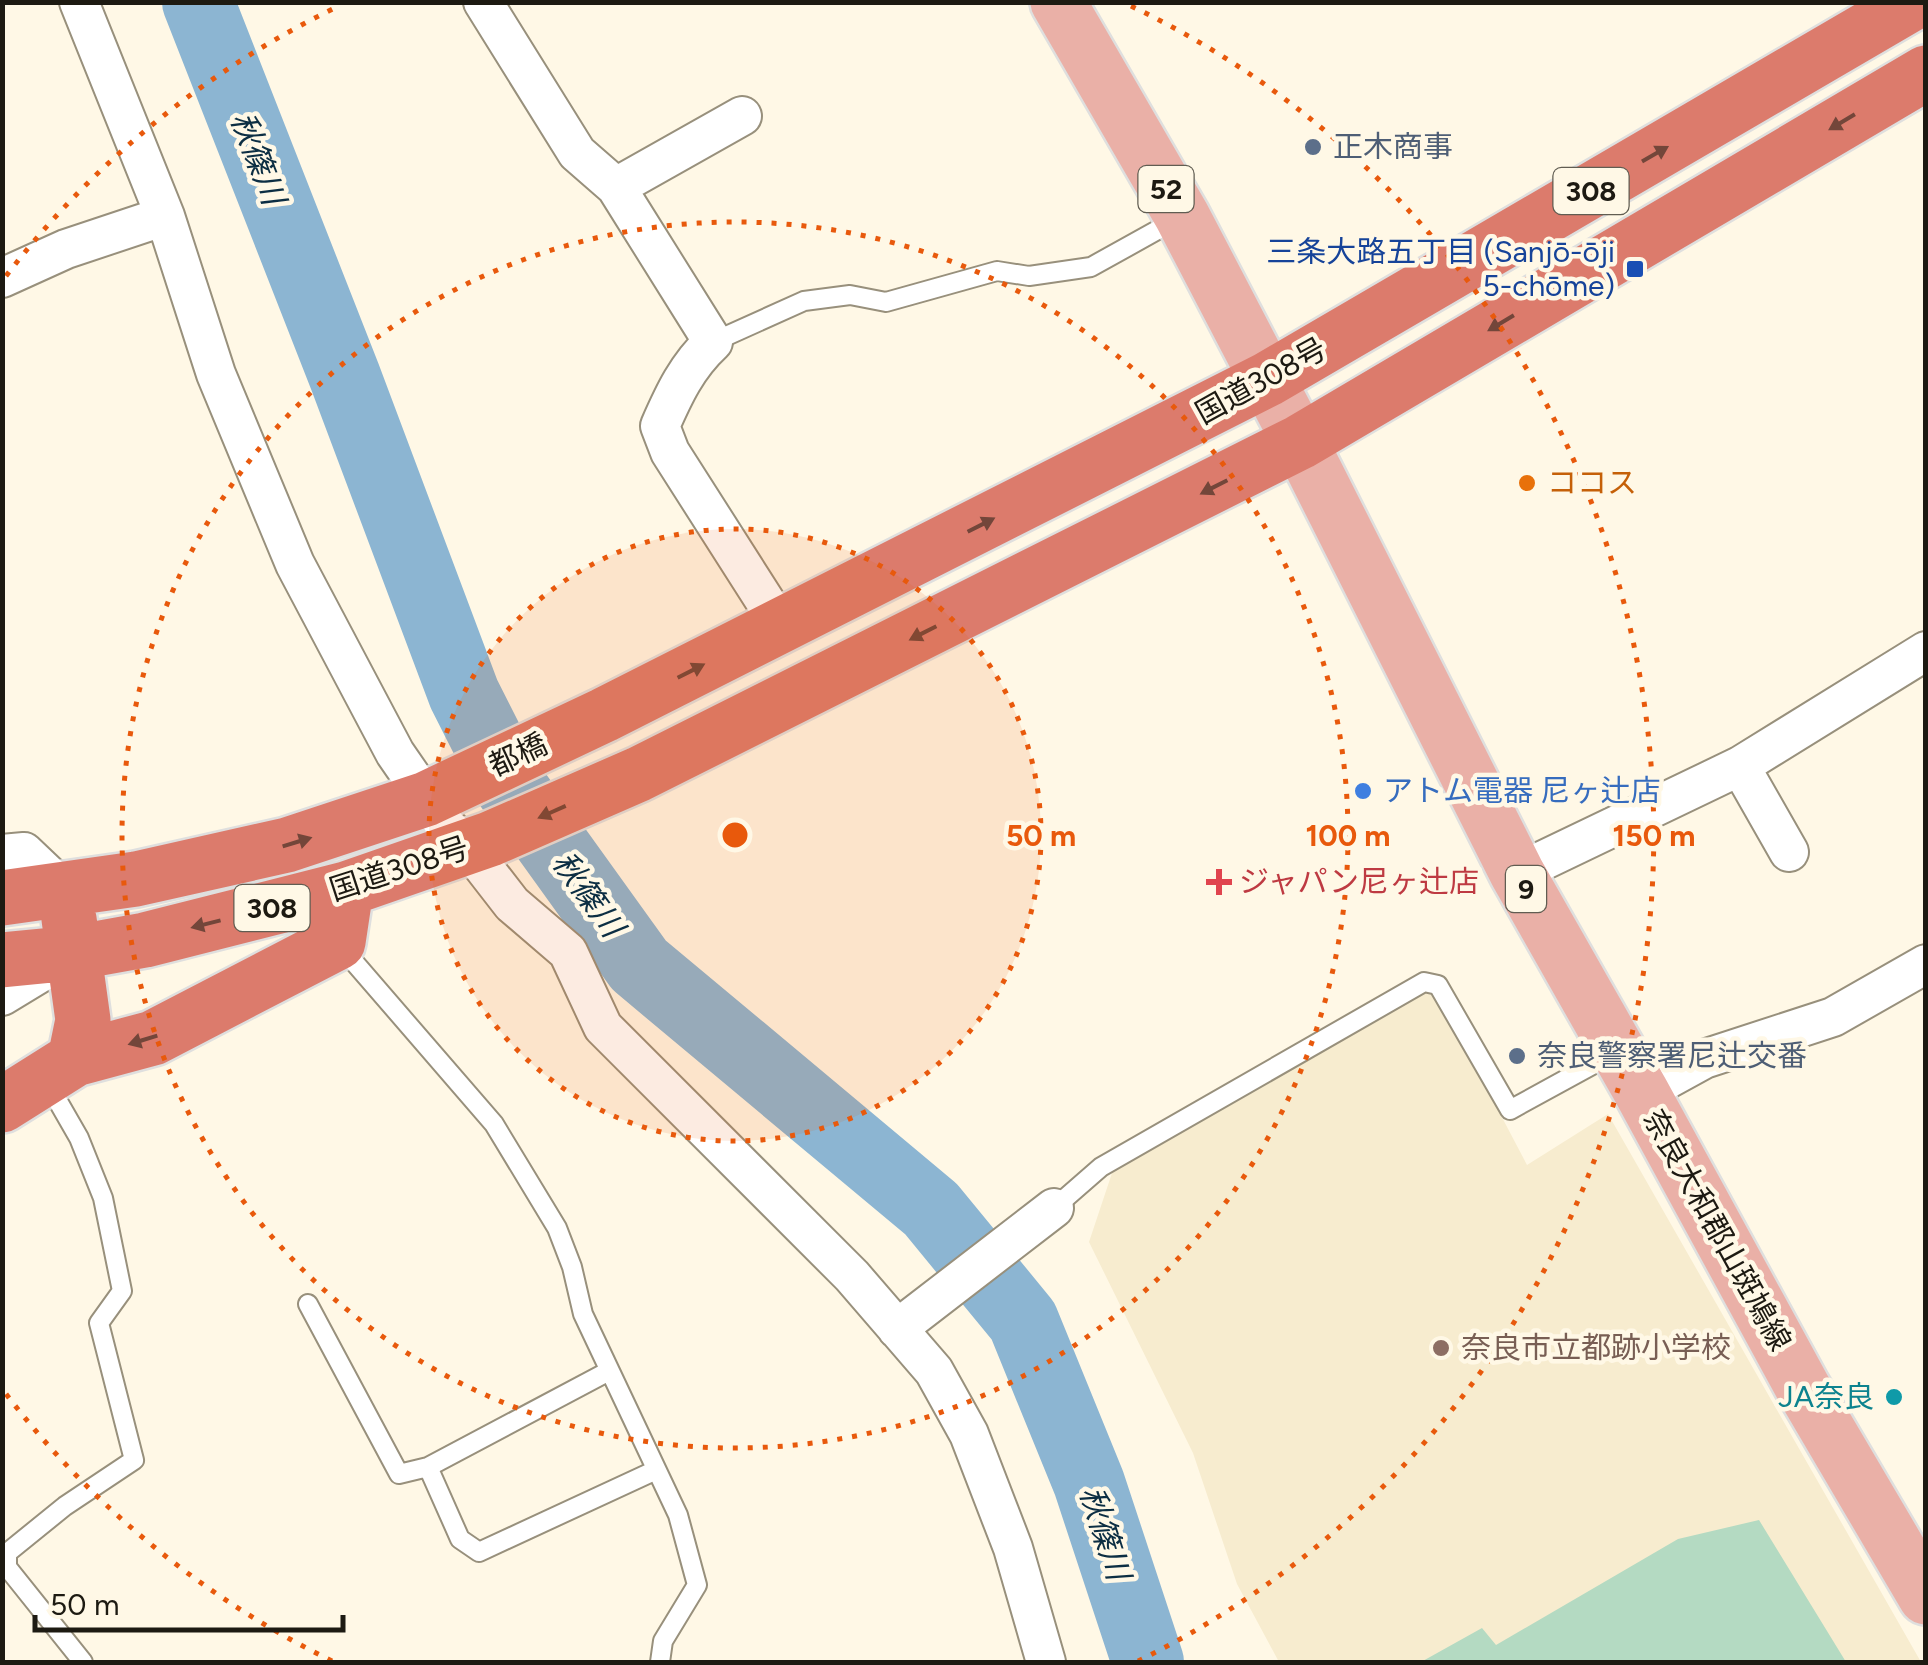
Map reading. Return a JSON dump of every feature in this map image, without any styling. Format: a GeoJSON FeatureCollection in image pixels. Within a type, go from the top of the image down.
{"type":"FeatureCollection","features":[{"type":"Feature","properties":{"kind":"highway","name":"国道308号"},"geometry":{"type":"LineString","coordinates":[[589,722],[1268,379],[1914,2]]}},
{"type":"Feature","properties":{"kind":"highway","name":"308"},"geometry":{"type":"LineString","coordinates":[[479,843],[614,786],[1300,442],[1926,73]]}},
{"type":"Feature","properties":{"kind":"highway","name":"都橋"},"geometry":{"type":"LineString","coordinates":[[437,794],[589,722]]}},
{"type":"Feature","properties":{"kind":"highway","name":"国道308号"},"geometry":{"type":"LineString","coordinates":[[2,898],[65,891],[287,845],[437,794]]}},
{"type":"Feature","properties":{"kind":"highway","name":"国道308号"},"geometry":{"type":"LineString","coordinates":[[2,960],[145,940],[346,889],[479,843]]}},
{"type":"Feature","properties":{"kind":"highway","name":"308"},"geometry":{"type":"LineString","coordinates":[[41,1081],[154,1038],[338,942],[346,889]]}},
{"type":"Feature","properties":{"kind":"highway"},"geometry":{"type":"LineString","coordinates":[[41,1081],[84,1020],[65,891]]}},
{"type":"Feature","properties":{"kind":"main road","name":"52"},"geometry":{"type":"LineString","coordinates":[[1058,2],[1182,216],[1268,379]]}},
{"type":"Feature","properties":{"kind":"main road","name":"奈良大和郡山斑鳩線"},"geometry":{"type":"LineString","coordinates":[[1268,379],[1517,873],[1803,1388],[1926,1598]]}},
{"type":"Feature","properties":{"kind":"street"},"geometry":{"type":"LineString","coordinates":[[79,2],[165,216],[216,374],[295,564],[396,753],[437,794],[444,824],[479,843],[512,904],[568,952],[602,1027],[901,1326],[934,1370],[969,1434],[1013,1548],[1046,1662]]}},
{"type":"Feature","properties":{"kind":"street"},"geometry":{"type":"LineString","coordinates":[[483,2],[577,153],[616,187],[713,342],[696,357],[682,379],[660,426],[670,452],[781,626]]}},
{"type":"Feature","properties":{"kind":"street"},"geometry":{"type":"LineString","coordinates":[[616,187],[742,116]]}},
{"type":"Feature","properties":{"kind":"street"},"geometry":{"type":"LineString","coordinates":[[2,278],[66,249],[165,216]]}},
{"type":"Feature","properties":{"kind":"street"},"geometry":{"type":"LineString","coordinates":[[1517,873],[1740,766],[1926,651]]}},
{"type":"Feature","properties":{"kind":"street"},"geometry":{"type":"LineString","coordinates":[[1740,766],[1788,852]]}},
{"type":"Feature","properties":{"kind":"street"},"geometry":{"type":"LineString","coordinates":[[2,854],[24,852],[65,891]]}},
{"type":"Feature","properties":{"kind":"street"},"geometry":{"type":"LineString","coordinates":[[2,996],[73,953]]}},
{"type":"Feature","properties":{"kind":"street"},"geometry":{"type":"LineString","coordinates":[[1630,1072],[1704,1059],[1833,1017],[1926,964]]}},
{"type":"Feature","properties":{"kind":"street"},"geometry":{"type":"LineString","coordinates":[[901,1326],[1048,1212]]}},
{"type":"Feature","properties":{"kind":"lane"},"geometry":{"type":"LineString","coordinates":[[713,342],[804,301],[850,296],[886,302],[997,271],[1029,276],[1091,267],[1182,216]]}},
{"type":"Feature","properties":{"kind":"lane"},"geometry":{"type":"LineString","coordinates":[[338,942],[354,966],[494,1124],[557,1228],[572,1267],[583,1314],[678,1516],[697,1585],[662,1641],[660,1662]]}},
{"type":"Feature","properties":{"kind":"lane"},"geometry":{"type":"LineString","coordinates":[[1048,1212],[1101,1167],[1424,982],[1438,986],[1510,1110],[1630,1072]]}},
{"type":"Feature","properties":{"kind":"lane"},"geometry":{"type":"LineString","coordinates":[[41,1081],[80,1138],[103,1198],[122,1291],[99,1322],[134,1460],[65,1506],[6,1553],[5,1568],[83,1662]]}},
{"type":"Feature","properties":{"kind":"lane"},"geometry":{"type":"LineString","coordinates":[[308,1304],[399,1474],[428,1467],[609,1372]]}},
{"type":"Feature","properties":{"kind":"lane"},"geometry":{"type":"LineString","coordinates":[[428,1467],[460,1539],[479,1552],[654,1471]]}},
{"type":"Feature","properties":{"kind":"shaded area","name":"奈良市立都跡小学校"},"geometry":{"type":"Polygon","coordinates":[[[1426,988],[1435,990],[1527,1165],[1608,1114],[1921,1662],[1279,1662],[1237,1584],[1193,1453],[1089,1242],[1115,1164],[1426,988]]]}},
{"type":"Feature","properties":{"kind":"green space"},"geometry":{"type":"Polygon","coordinates":[[[1759,1520],[1846,1662],[1421,1662],[1482,1628],[1496,1645],[1678,1539],[1759,1520]]]}},
{"type":"Feature","properties":{"kind":"waterway","name":"秋篠川"},"geometry":{"type":"LineString","coordinates":[[198,2],[464,694],[511,787],[639,965],[931,1209],[1023,1321],[1089,1483],[1148,1662]]}},
{"type":"Feature","properties":{"kind":"place","name":"正木商事"},"geometry":{"type":"Point","coordinates":[1313,147]}},
{"type":"Feature","properties":{"kind":"place","name":"三条大路五丁目 (Sanjō-ōji 5-chōme)"},"geometry":{"type":"Point","coordinates":[1635,269]}},
{"type":"Feature","properties":{"kind":"place","name":"ココス"},"geometry":{"type":"Point","coordinates":[1527,483]}},
{"type":"Feature","properties":{"kind":"place","name":"アトム電器 尼ヶ辻店"},"geometry":{"type":"Point","coordinates":[1363,791]}},
{"type":"Feature","properties":{"kind":"place","name":"ジャパン尼ヶ辻店"},"geometry":{"type":"Point","coordinates":[1219,882]}},
{"type":"Feature","properties":{"kind":"place","name":"奈良警察署尼辻交番"},"geometry":{"type":"Point","coordinates":[1517,1056]}},
{"type":"Feature","properties":{"kind":"place","name":"奈良市立都跡小学校"},"geometry":{"type":"Point","coordinates":[1441,1348]}},
{"type":"Feature","properties":{"kind":"place","name":"JA奈良"},"geometry":{"type":"Point","coordinates":[1894,1397]}}]}
